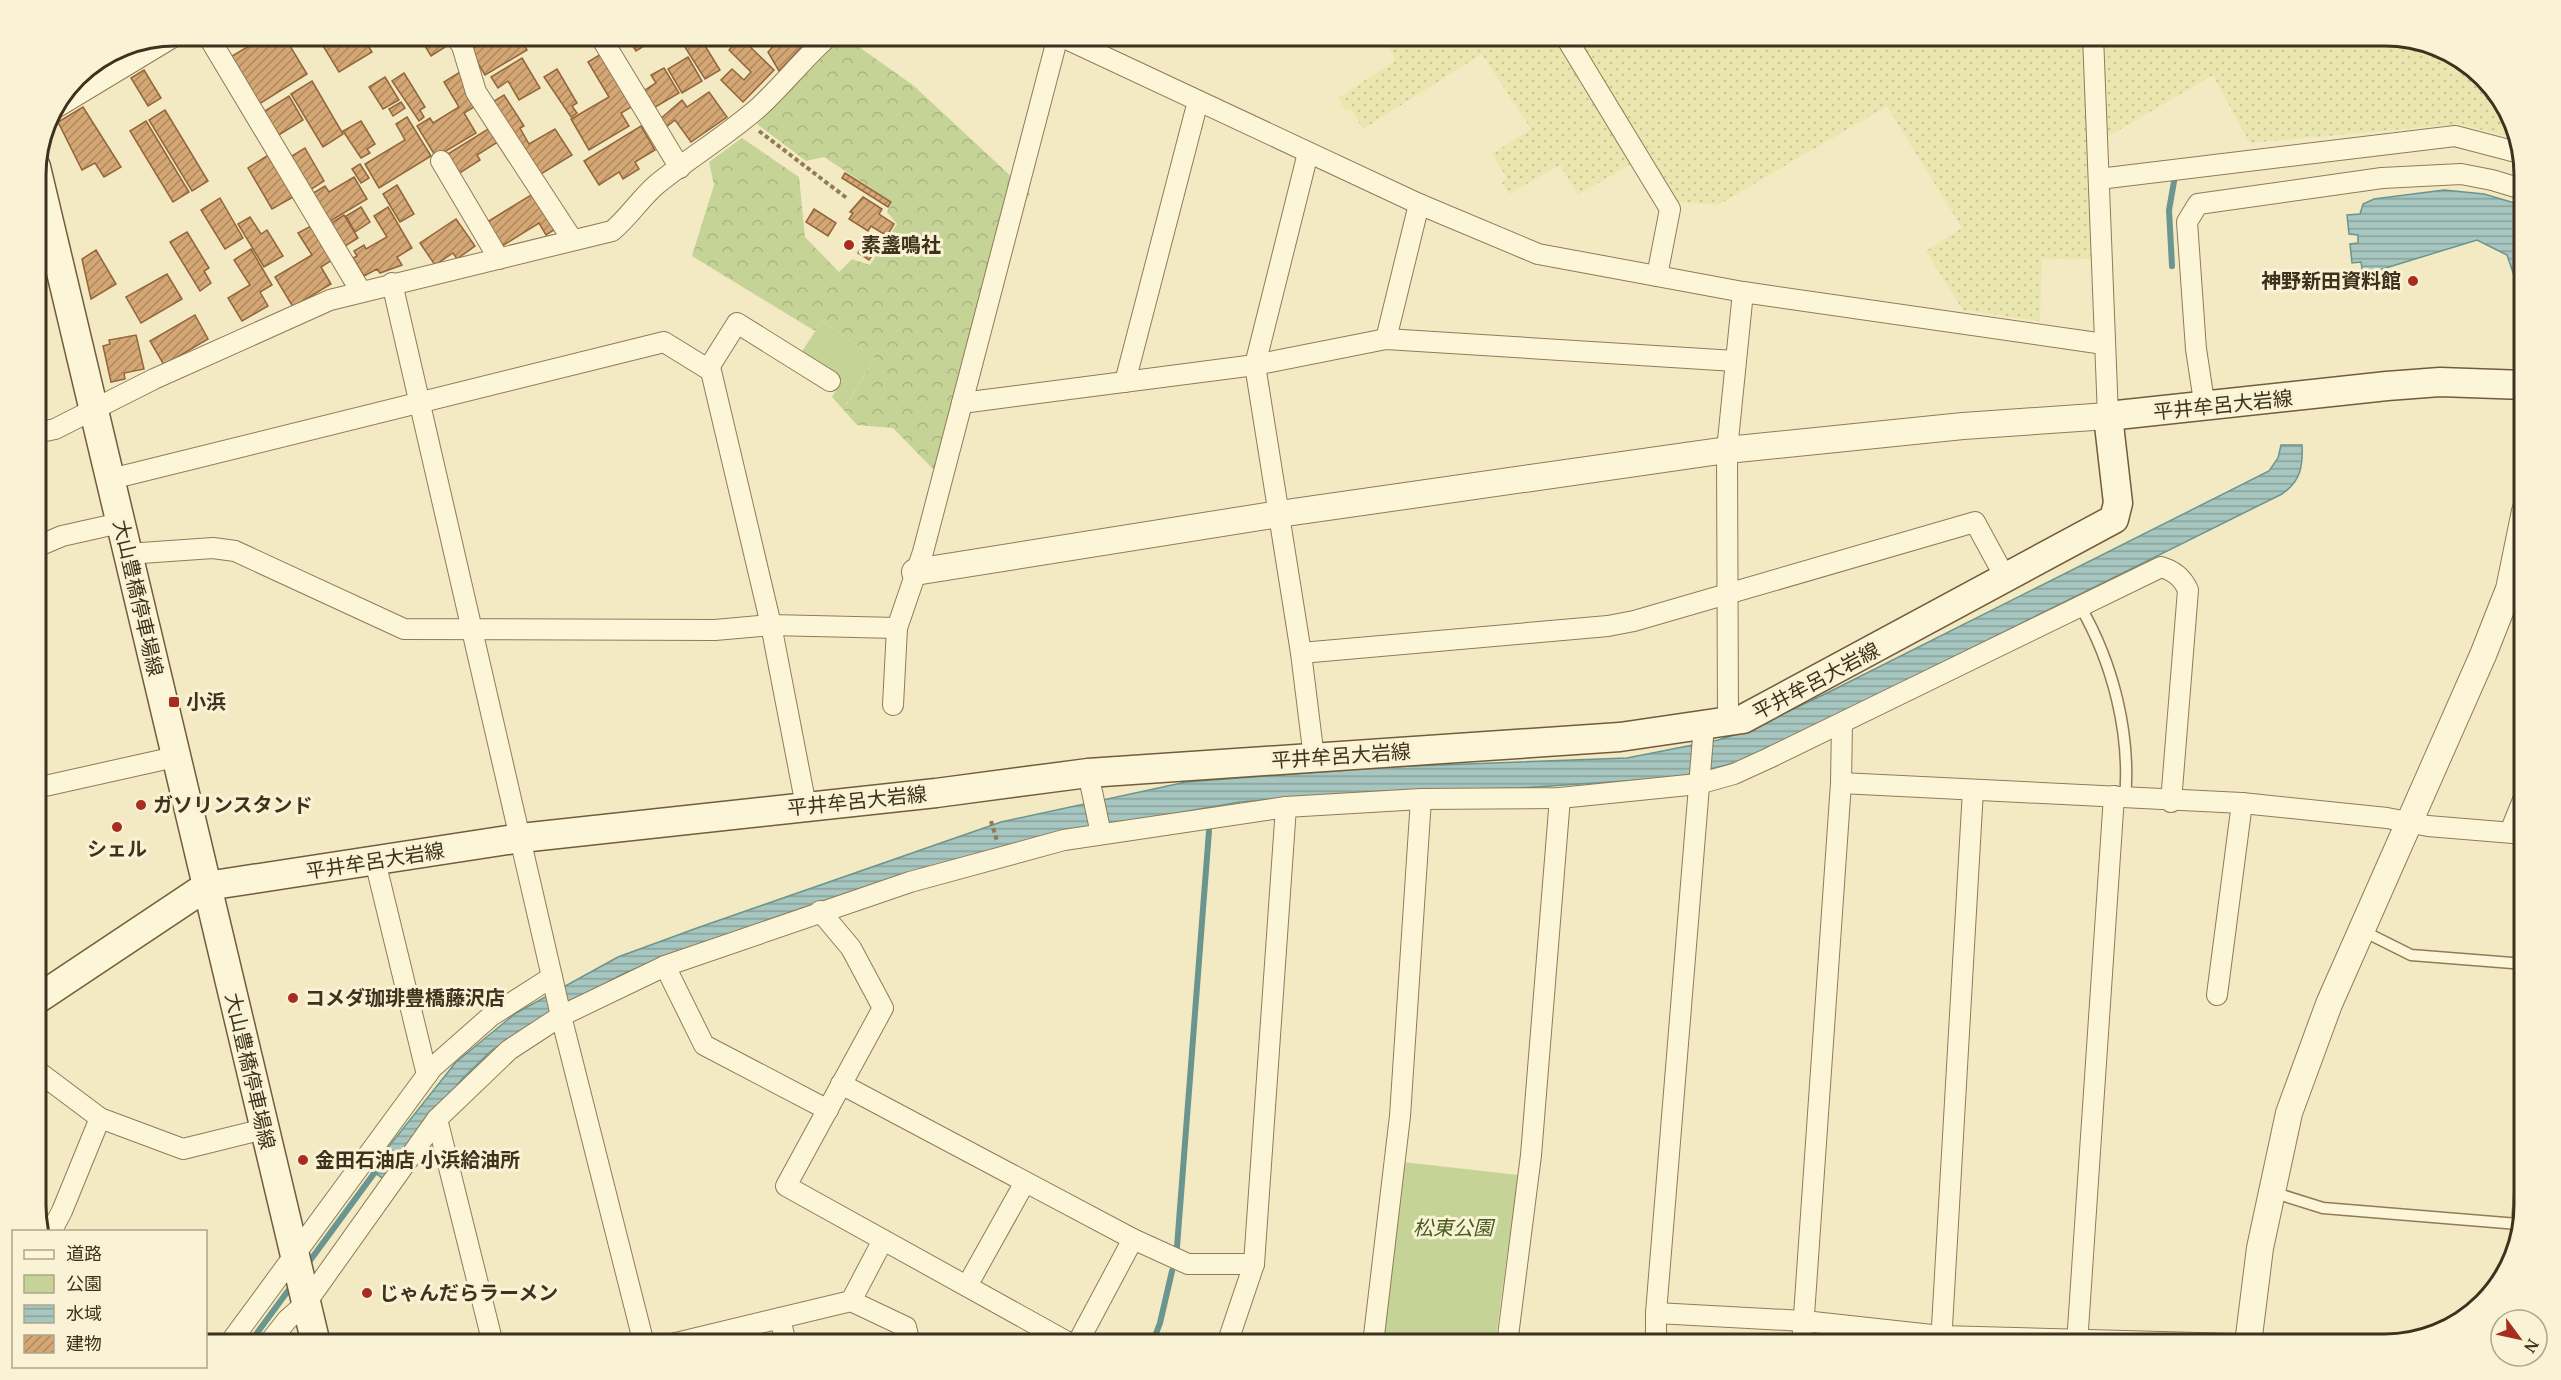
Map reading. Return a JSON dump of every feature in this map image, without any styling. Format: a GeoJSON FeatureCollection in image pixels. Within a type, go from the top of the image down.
{"type":"FeatureCollection","features":[{"type":"Feature","properties":{"kind":"main road","name":"大山豊橋停車場線"},"geometry":{"type":"LineString","coordinates":[[47,214],[314,1334]]}},
{"type":"Feature","properties":{"kind":"main road","name":"平井牟呂大岩線"},"geometry":{"type":"LineString","coordinates":[[47,993],[207,886],[521,838],[806,806],[936,794],[1091,784],[1314,758],[1620,737],[1712,728],[1743,719],[2114,519],[2118,503],[2108,416],[2205,408],[2387,386],[2440,382],[2514,385]]}},
{"type":"Feature","properties":{"kind":"street"},"geometry":{"type":"LineString","coordinates":[[1571,46],[1670,209],[1657,276]]}},
{"type":"Feature","properties":{"kind":"street"},"geometry":{"type":"LineString","coordinates":[[915,572],[1279,514],[1727,450],[1963,426],[2108,416],[2093,46]]}},
{"type":"Feature","properties":{"kind":"street"},"geometry":{"type":"LineString","coordinates":[[215,47],[360,290]]}},
{"type":"Feature","properties":{"kind":"street"},"geometry":{"type":"LineString","coordinates":[[462,47],[476,92],[572,239]]}},
{"type":"Feature","properties":{"kind":"street"},"geometry":{"type":"LineString","coordinates":[[607,47],[680,168]]}},
{"type":"Feature","properties":{"kind":"street"},"geometry":{"type":"LineString","coordinates":[[47,431],[55,429],[93,409],[330,300],[360,290],[612,231],[622,223],[634,205],[744,120],[818,47]]}},
{"type":"Feature","properties":{"kind":"street"},"geometry":{"type":"LineString","coordinates":[[893,705],[897,628],[962,403],[1056,47]]}},
{"type":"Feature","properties":{"kind":"street"},"geometry":{"type":"LineString","coordinates":[[1082,47],[1419,204],[1538,254],[1743,292],[2104,344]]}},
{"type":"Feature","properties":{"kind":"street"},"geometry":{"type":"LineString","coordinates":[[73,96],[154,49]]}},
{"type":"Feature","properties":{"kind":"street"},"geometry":{"type":"LineString","coordinates":[[1125,382],[1198,101]]}},
{"type":"Feature","properties":{"kind":"street"},"geometry":{"type":"LineString","coordinates":[[2099,180],[2455,136],[2512,151]]}},
{"type":"Feature","properties":{"kind":"street"},"geometry":{"type":"LineString","coordinates":[[1308,153],[1255,365],[1301,653],[1314,758]]}},
{"type":"Feature","properties":{"kind":"street"},"geometry":{"type":"LineString","coordinates":[[441,161],[499,259]]}},
{"type":"Feature","properties":{"kind":"street"},"geometry":{"type":"LineString","coordinates":[[2205,408],[2196,350],[2187,222],[2198,204],[2382,178],[2461,174],[2514,187]]}},
{"type":"Feature","properties":{"kind":"street"},"geometry":{"type":"LineString","coordinates":[[1386,339],[1419,204]]}},
{"type":"Feature","properties":{"kind":"street"},"geometry":{"type":"LineString","coordinates":[[392,283],[421,400],[561,1017],[641,1334]]}},
{"type":"Feature","properties":{"kind":"street"},"geometry":{"type":"LineString","coordinates":[[1656,1334],[1700,779],[1712,728],[1729,593],[1727,450],[1743,292]]}},
{"type":"Feature","properties":{"kind":"street"},"geometry":{"type":"LineString","coordinates":[[708,369],[737,323],[830,381]]}},
{"type":"Feature","properties":{"kind":"street"},"geometry":{"type":"LineString","coordinates":[[962,403],[1255,365],[1386,339],[1735,361]]}},
{"type":"Feature","properties":{"kind":"street"},"geometry":{"type":"LineString","coordinates":[[111,479],[421,400],[664,342],[708,369],[714,383],[771,625],[806,806]]}},
{"type":"Feature","properties":{"kind":"street"},"geometry":{"type":"LineString","coordinates":[[1301,653],[1608,626],[1634,621],[1975,522],[2006,579]]}},
{"type":"Feature","properties":{"kind":"street"},"geometry":{"type":"LineString","coordinates":[[47,542],[62,536],[120,523]]}},
{"type":"Feature","properties":{"kind":"street"},"geometry":{"type":"LineString","coordinates":[[127,554],[213,548],[235,551],[404,629],[715,630],[771,625],[897,628]]}},
{"type":"Feature","properties":{"kind":"street"},"geometry":{"type":"LineString","coordinates":[[276,1334],[437,1119],[509,1050],[561,1017],[665,966],[720,949],[820,911],[995,857],[1064,840],[1286,807],[1421,799],[1560,798],[1734,774],[2161,567],[2171,570],[2184,580],[2188,590],[2171,802]]}},
{"type":"Feature","properties":{"kind":"street"},"geometry":{"type":"LineString","coordinates":[[2249,1334],[2260,1248],[2289,1113],[2329,1004],[2483,655],[2514,596]]}},
{"type":"Feature","properties":{"kind":"street"},"geometry":{"type":"LineString","coordinates":[[1802,1334],[1841,783],[1842,723]]}},
{"type":"Feature","properties":{"kind":"street"},"geometry":{"type":"LineString","coordinates":[[47,786],[175,757]]}},
{"type":"Feature","properties":{"kind":"street"},"geometry":{"type":"LineString","coordinates":[[1841,783],[2171,802],[2242,803],[2428,826],[2514,833]]}},
{"type":"Feature","properties":{"kind":"street"},"geometry":{"type":"LineString","coordinates":[[1091,784],[1101,834]]}},
{"type":"Feature","properties":{"kind":"street"},"geometry":{"type":"LineString","coordinates":[[1941,1334],[1973,790]]}},
{"type":"Feature","properties":{"kind":"street"},"geometry":{"type":"LineString","coordinates":[[1508,1334],[1531,1155],[1560,798]]}},
{"type":"Feature","properties":{"kind":"street"},"geometry":{"type":"LineString","coordinates":[[2078,1334],[2119,798]]}},
{"type":"Feature","properties":{"kind":"street"},"geometry":{"type":"LineString","coordinates":[[1374,1334],[1400,1116],[1421,799]]}},
{"type":"Feature","properties":{"kind":"street"},"geometry":{"type":"LineString","coordinates":[[2217,995],[2242,803]]}},
{"type":"Feature","properties":{"kind":"street"},"geometry":{"type":"LineString","coordinates":[[1230,1334],[1254,1264],[1286,807]]}},
{"type":"Feature","properties":{"kind":"street"},"geometry":{"type":"LineString","coordinates":[[375,861],[426,1076]]}},
{"type":"Feature","properties":{"kind":"street"},"geometry":{"type":"LineString","coordinates":[[820,911],[851,948],[883,1008],[786,1186],[1053,1334]]}},
{"type":"Feature","properties":{"kind":"street"},"geometry":{"type":"LineString","coordinates":[[665,966],[704,1046],[828,1110]]}},
{"type":"Feature","properties":{"kind":"street"},"geometry":{"type":"LineString","coordinates":[[236,1334],[426,1076],[491,1016],[552,977]]}},
{"type":"Feature","properties":{"kind":"street"},"geometry":{"type":"LineString","coordinates":[[47,1078],[100,1118],[183,1149],[264,1129]]}},
{"type":"Feature","properties":{"kind":"street"},"geometry":{"type":"LineString","coordinates":[[841,1084],[1132,1239],[1188,1264],[1254,1264]]}},
{"type":"Feature","properties":{"kind":"street"},"geometry":{"type":"LineString","coordinates":[[52,1230],[100,1118]]}},
{"type":"Feature","properties":{"kind":"street"},"geometry":{"type":"LineString","coordinates":[[437,1119],[491,1334]]}},
{"type":"Feature","properties":{"kind":"street"},"geometry":{"type":"LineString","coordinates":[[967,1286],[1025,1182]]}},
{"type":"Feature","properties":{"kind":"street"},"geometry":{"type":"LineString","coordinates":[[1082,1334],[1132,1239]]}},
{"type":"Feature","properties":{"kind":"street"},"geometry":{"type":"LineString","coordinates":[[851,1301],[883,1240]]}},
{"type":"Feature","properties":{"kind":"street"},"geometry":{"type":"LineString","coordinates":[[714,1334],[851,1301],[906,1327],[908,1334]]}},
{"type":"Feature","properties":{"kind":"street"},"geometry":{"type":"LineString","coordinates":[[1656,1313],[1803,1321],[1897,1334]]}},
{"type":"Feature","properties":{"kind":"street"},"geometry":{"type":"LineString","coordinates":[[780,1318],[784,1334]]}},
{"type":"Feature","properties":{"kind":"lane"},"geometry":{"type":"LineString","coordinates":[[2080,606],[2104,659],[2123,731],[2128,767],[2119,798]]}},
{"type":"Feature","properties":{"kind":"lane"},"geometry":{"type":"LineString","coordinates":[[2363,931],[2411,955],[2514,963]]}},
{"type":"Feature","properties":{"kind":"lane"},"geometry":{"type":"LineString","coordinates":[[2272,1192],[2323,1208],[2513,1224]]}},
{"type":"Feature","properties":{"kind":"path"},"geometry":{"type":"LineString","coordinates":[[744,120],[848,200]]}},
{"type":"Feature","properties":{"kind":"shaded area"},"geometry":{"type":"Polygon","coordinates":[[[1388,46],[2386,46],[2427,53],[2443,60],[2471,78],[2493,104],[2509,136],[2458,124],[2250,143],[2213,75],[2088,148],[2092,259],[2042,259],[2040,321],[1963,310],[1926,251],[1962,228],[1887,106],[1718,205],[1673,201],[1646,155],[1578,195],[1560,165],[1509,194],[1502,183],[1507,178],[1492,154],[1531,129],[1482,54],[1363,129],[1351,109],[1346,110],[1338,98],[1396,60],[1388,46]]]}},
{"type":"Feature","properties":{"kind":"green space","name":"素盞鳴社"},"geometry":{"type":"Polygon","coordinates":[[[833,47],[859,47],[914,86],[1030,194],[1023,204],[945,460],[933,469],[893,428],[857,425],[832,397],[846,405],[875,358],[822,321],[815,331],[692,256],[714,185],[709,162],[742,138],[799,177],[805,237],[839,272],[852,259],[870,265],[897,224],[887,212],[892,202],[824,157],[806,161],[757,124],[833,47]]]}},
{"type":"Feature","properties":{"kind":"green space"},"geometry":{"type":"Polygon","coordinates":[[[822,321],[875,358],[845,406],[832,397],[842,381],[801,353],[822,321]]]}},
{"type":"Feature","properties":{"kind":"green space","name":"松東公園"},"geometry":{"type":"Polygon","coordinates":[[[1403,1162],[1518,1175],[1496,1334],[1383,1334],[1403,1162]]]}},
{"type":"Feature","properties":{"kind":"water"},"geometry":{"type":"Polygon","coordinates":[[[2444,190],[2484,194],[2514,203],[2514,276],[2507,255],[2477,240],[2363,275],[2361,262],[2352,263],[2350,244],[2358,243],[2358,235],[2349,234],[2347,215],[2360,214],[2363,204],[2374,199],[2444,190]]]}},
{"type":"Feature","properties":{"kind":"water"},"geometry":{"type":"Polygon","coordinates":[[[2281,445],[2302,445],[2300,473],[2293,484],[2282,494],[1746,760],[1686,775],[1656,779],[1519,788],[1386,791],[1240,802],[1048,836],[673,953],[621,975],[535,1022],[491,1051],[462,1079],[384,1179],[370,1170],[456,1062],[516,1013],[618,957],[1001,822],[1186,782],[1387,767],[1627,758],[1718,740],[1747,731],[1829,692],[2269,471],[2278,458],[2281,445]]]}},
{"type":"Feature","properties":{"kind":"building"},"geometry":{"type":"Polygon","coordinates":[[[247,47],[291,47],[307,74],[256,106],[227,59],[247,47]]]}},
{"type":"Feature","properties":{"kind":"building"},"geometry":{"type":"Polygon","coordinates":[[[324,47],[369,47],[372,52],[339,72],[324,47]]]}},
{"type":"Feature","properties":{"kind":"building"},"geometry":{"type":"Polygon","coordinates":[[[426,47],[445,47],[431,56],[426,47]]]}},
{"type":"Feature","properties":{"kind":"building"},"geometry":{"type":"Polygon","coordinates":[[[475,47],[525,47],[527,50],[485,75],[470,50],[475,47]]]}},
{"type":"Feature","properties":{"kind":"building"},"geometry":{"type":"Polygon","coordinates":[[[685,47],[706,47],[720,70],[705,79],[685,47]]]}},
{"type":"Feature","properties":{"kind":"building"},"geometry":{"type":"Polygon","coordinates":[[[732,47],[750,47],[774,70],[743,102],[721,80],[732,69],[744,80],[751,72],[729,50],[732,47]]]}},
{"type":"Feature","properties":{"kind":"building"},"geometry":{"type":"Polygon","coordinates":[[[773,47],[802,47],[779,71],[768,52],[773,47]]]}},
{"type":"Feature","properties":{"kind":"building"},"geometry":{"type":"Polygon","coordinates":[[[601,54],[633,106],[621,113],[629,126],[589,150],[571,119],[609,97],[588,62],[601,54]]]}},
{"type":"Feature","properties":{"kind":"building"},"geometry":{"type":"Polygon","coordinates":[[[688,57],[702,81],[682,93],[668,69],[688,57]]]}},
{"type":"Feature","properties":{"kind":"building"},"geometry":{"type":"Polygon","coordinates":[[[522,58],[540,88],[519,100],[508,81],[498,88],[491,77],[522,58]]]}},
{"type":"Feature","properties":{"kind":"building"},"geometry":{"type":"Polygon","coordinates":[[[664,68],[679,93],[652,109],[642,92],[656,83],[651,75],[664,68]]]}},
{"type":"Feature","properties":{"kind":"building"},"geometry":{"type":"Polygon","coordinates":[[[557,69],[577,103],[572,106],[577,113],[571,117],[544,77],[557,69]]]}},
{"type":"Feature","properties":{"kind":"building"},"geometry":{"type":"Polygon","coordinates":[[[144,70],[161,98],[148,106],[131,78],[144,70]]]}},
{"type":"Feature","properties":{"kind":"building"},"geometry":{"type":"Polygon","coordinates":[[[460,72],[479,104],[464,113],[476,133],[436,157],[417,126],[430,118],[433,123],[459,107],[444,82],[460,72]]]}},
{"type":"Feature","properties":{"kind":"building"},"geometry":{"type":"Polygon","coordinates":[[[404,73],[425,107],[420,110],[424,117],[419,121],[392,81],[404,73]]]}},
{"type":"Feature","properties":{"kind":"building"},"geometry":{"type":"Polygon","coordinates":[[[385,77],[399,100],[383,109],[369,87],[385,77]]]}},
{"type":"Feature","properties":{"kind":"building"},"geometry":{"type":"Polygon","coordinates":[[[312,81],[343,134],[323,147],[291,94],[312,81]]]}},
{"type":"Feature","properties":{"kind":"building"},"geometry":{"type":"Polygon","coordinates":[[[709,92],[727,117],[691,142],[675,120],[665,128],[659,120],[682,100],[687,107],[709,92]]]}},
{"type":"Feature","properties":{"kind":"building"},"geometry":{"type":"Polygon","coordinates":[[[504,95],[524,126],[520,128],[529,144],[555,129],[572,155],[536,177],[491,103],[504,95]]]}},
{"type":"Feature","properties":{"kind":"building"},"geometry":{"type":"Polygon","coordinates":[[[289,96],[303,120],[274,138],[260,114],[289,96]]]}},
{"type":"Feature","properties":{"kind":"building"},"geometry":{"type":"Polygon","coordinates":[[[401,102],[405,108],[393,116],[389,109],[401,102]]]}},
{"type":"Feature","properties":{"kind":"building"},"geometry":{"type":"Polygon","coordinates":[[[83,107],[121,167],[104,177],[95,163],[82,170],[58,122],[83,107]]]}},
{"type":"Feature","properties":{"kind":"building"},"geometry":{"type":"Polygon","coordinates":[[[165,110],[208,181],[192,191],[149,120],[165,110]]]}},
{"type":"Feature","properties":{"kind":"building"},"geometry":{"type":"Polygon","coordinates":[[[407,117],[431,156],[379,188],[365,164],[405,140],[396,124],[407,117]]]}},
{"type":"Feature","properties":{"kind":"building"},"geometry":{"type":"Polygon","coordinates":[[[146,121],[189,192],[173,202],[130,131],[146,121]]]}},
{"type":"Feature","properties":{"kind":"building"},"geometry":{"type":"Polygon","coordinates":[[[361,121],[375,144],[367,149],[370,153],[361,158],[343,131],[361,121]]]}},
{"type":"Feature","properties":{"kind":"building"},"geometry":{"type":"Polygon","coordinates":[[[493,126],[501,140],[477,155],[480,160],[455,176],[443,157],[493,126]]]}},
{"type":"Feature","properties":{"kind":"building"},"geometry":{"type":"Polygon","coordinates":[[[641,126],[655,150],[635,162],[639,169],[623,179],[619,172],[599,185],[584,161],[641,126]]]}},
{"type":"Feature","properties":{"kind":"building"},"geometry":{"type":"Polygon","coordinates":[[[305,148],[324,181],[307,192],[287,159],[305,148]]]}},
{"type":"Feature","properties":{"kind":"building"},"geometry":{"type":"Polygon","coordinates":[[[270,154],[295,196],[272,209],[248,168],[270,154]]]}},
{"type":"Feature","properties":{"kind":"building"},"geometry":{"type":"Polygon","coordinates":[[[360,164],[369,178],[361,183],[352,169],[360,164]]]}},
{"type":"Feature","properties":{"kind":"building"},"geometry":{"type":"Polygon","coordinates":[[[845,173],[891,202],[888,207],[842,178],[845,173]]]}},
{"type":"Feature","properties":{"kind":"building"},"geometry":{"type":"Polygon","coordinates":[[[354,177],[367,199],[327,223],[310,195],[325,186],[329,192],[354,177]]]}},
{"type":"Feature","properties":{"kind":"building"},"geometry":{"type":"Polygon","coordinates":[[[397,185],[414,214],[400,222],[383,194],[397,185]]]}},
{"type":"Feature","properties":{"kind":"building"},"geometry":{"type":"Polygon","coordinates":[[[536,192],[557,228],[546,235],[539,223],[499,248],[484,224],[536,192]]]}},
{"type":"Feature","properties":{"kind":"building"},"geometry":{"type":"Polygon","coordinates":[[[863,197],[882,209],[879,214],[894,224],[887,236],[871,226],[868,231],[849,219],[853,213],[850,212],[863,197]]]}},
{"type":"Feature","properties":{"kind":"building"},"geometry":{"type":"Polygon","coordinates":[[[220,198],[243,238],[225,249],[201,210],[220,198]]]}},
{"type":"Feature","properties":{"kind":"building"},"geometry":{"type":"Polygon","coordinates":[[[361,207],[370,222],[355,232],[346,216],[361,207]]]}},
{"type":"Feature","properties":{"kind":"building"},"geometry":{"type":"Polygon","coordinates":[[[388,207],[412,248],[397,257],[402,265],[380,273],[377,269],[364,276],[353,258],[357,256],[354,251],[364,245],[366,249],[387,237],[374,216],[388,207]]]}},
{"type":"Feature","properties":{"kind":"building"},"geometry":{"type":"Polygon","coordinates":[[[814,209],[836,223],[828,236],[806,222],[814,209]]]}},
{"type":"Feature","properties":{"kind":"building"},"geometry":{"type":"Polygon","coordinates":[[[344,215],[358,238],[342,248],[328,225],[344,215]]]}},
{"type":"Feature","properties":{"kind":"building"},"geometry":{"type":"Polygon","coordinates":[[[250,217],[261,234],[267,230],[283,256],[264,267],[238,224],[250,217]]]}},
{"type":"Feature","properties":{"kind":"building"},"geometry":{"type":"Polygon","coordinates":[[[456,219],[475,246],[457,259],[453,253],[435,265],[420,243],[456,219]]]}},
{"type":"Feature","properties":{"kind":"building"},"geometry":{"type":"Polygon","coordinates":[[[311,226],[332,260],[321,267],[331,284],[293,307],[275,277],[312,255],[298,233],[311,226]]]}},
{"type":"Feature","properties":{"kind":"building"},"geometry":{"type":"Polygon","coordinates":[[[187,232],[209,268],[204,271],[211,283],[200,291],[170,242],[187,232]]]}},
{"type":"Feature","properties":{"kind":"building"},"geometry":{"type":"Polygon","coordinates":[[[868,237],[880,244],[869,260],[858,253],[868,237]]]}},
{"type":"Feature","properties":{"kind":"building"},"geometry":{"type":"Polygon","coordinates":[[[251,249],[272,285],[260,292],[268,306],[242,321],[228,298],[250,285],[234,260],[251,249]]]}},
{"type":"Feature","properties":{"kind":"building"},"geometry":{"type":"Polygon","coordinates":[[[96,250],[116,284],[91,299],[82,259],[96,250]]]}},
{"type":"Feature","properties":{"kind":"building"},"geometry":{"type":"Polygon","coordinates":[[[167,274],[182,299],[141,323],[126,297],[167,274]]]}},
{"type":"Feature","properties":{"kind":"building"},"geometry":{"type":"Polygon","coordinates":[[[195,315],[208,339],[164,365],[150,341],[195,315]]]}},
{"type":"Feature","properties":{"kind":"building"},"geometry":{"type":"Polygon","coordinates":[[[136,335],[144,369],[124,373],[125,379],[111,382],[103,346],[110,344],[109,340],[136,335]]]}},
{"type":"Feature","properties":{"kind":"waterway"},"geometry":{"type":"LineString","coordinates":[[2172,266],[2169,210],[2175,176],[2178,176]]}},
{"type":"Feature","properties":{"kind":"waterway"},"geometry":{"type":"LineString","coordinates":[[1177,1247],[1209,831]]}},
{"type":"Feature","properties":{"kind":"waterway"},"geometry":{"type":"LineString","coordinates":[[306,1266],[378,1168]]}},
{"type":"Feature","properties":{"kind":"waterway"},"geometry":{"type":"LineString","coordinates":[[1156,1334],[1172,1271]]}},
{"type":"Feature","properties":{"kind":"waterway"},"geometry":{"type":"LineString","coordinates":[[256,1334],[293,1284]]}},
{"type":"Feature","properties":{"kind":"place","name":"素盞鳴社"},"geometry":{"type":"Point","coordinates":[849,245]}},
{"type":"Feature","properties":{"kind":"place","name":"神野新田資料館"},"geometry":{"type":"Point","coordinates":[2413,281]}},
{"type":"Feature","properties":{"kind":"place","name":"小浜"},"geometry":{"type":"Point","coordinates":[174,702]}},
{"type":"Feature","properties":{"kind":"place","name":"ガソリンスタンド"},"geometry":{"type":"Point","coordinates":[141,805]}},
{"type":"Feature","properties":{"kind":"place","name":"シェル"},"geometry":{"type":"Point","coordinates":[117,827]}},
{"type":"Feature","properties":{"kind":"place","name":"コメダ珈琲豊橋藤沢店"},"geometry":{"type":"Point","coordinates":[293,998]}},
{"type":"Feature","properties":{"kind":"place","name":"金田石油店 小浜給油所"},"geometry":{"type":"Point","coordinates":[303,1160]}},
{"type":"Feature","properties":{"kind":"place","name":"じゃんだらラーメン"},"geometry":{"type":"Point","coordinates":[367,1293]}}]}
